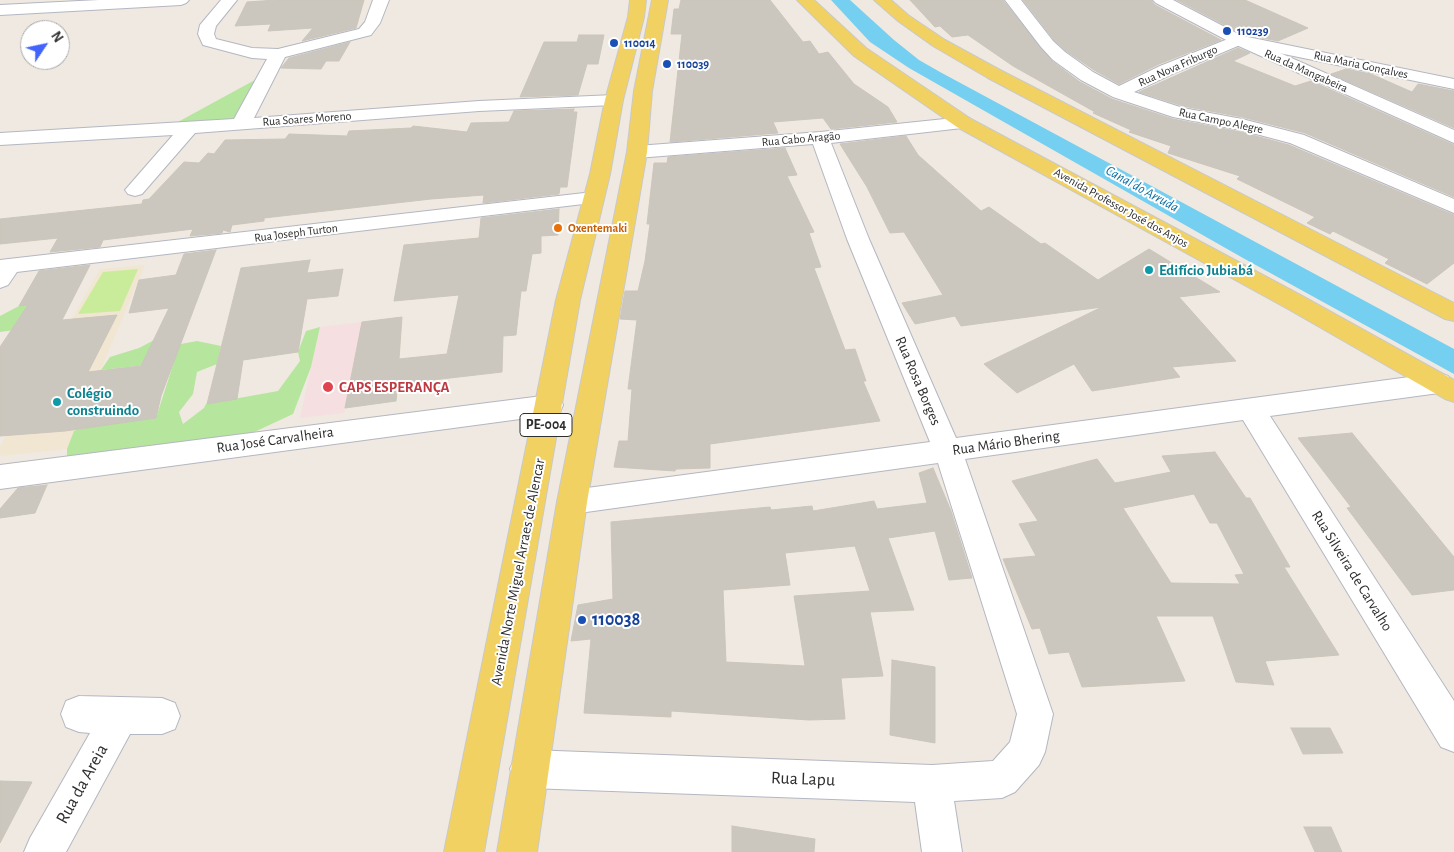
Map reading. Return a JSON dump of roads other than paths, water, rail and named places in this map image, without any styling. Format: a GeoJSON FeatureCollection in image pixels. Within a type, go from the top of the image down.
{"type":"FeatureCollection","features":[{"type":"Feature","properties":{"kind":"main road","name":"Avenida Norte Miguel Arraes de Alencar"},"geometry":{"type":"LineString","coordinates":[[464,852],[550,405],[568,300],[592,198],[600,174],[614,100],[636,17],[638,0]]}},
{"type":"Feature","properties":{"kind":"main road","name":"PE-004"},"geometry":{"type":"LineString","coordinates":[[518,852],[529,770],[572,502],[637,152],[643,91],[660,0]]}},
{"type":"Feature","properties":{"kind":"main road","name":"Avenida Professor José dos Anjos"},"geometry":{"type":"LineString","coordinates":[[805,0],[860,52],[964,123],[1296,303],[1447,388]]}},
{"type":"Feature","properties":{"kind":"main road"},"geometry":{"type":"LineString","coordinates":[[882,0],[903,18],[940,43],[994,74],[1454,313]]}},
{"type":"Feature","properties":{"kind":"street"},"geometry":{"type":"LineString","coordinates":[[0,10],[180,0]]}},
{"type":"Feature","properties":{"kind":"street"},"geometry":{"type":"LineString","coordinates":[[228,0],[208,25],[206,34],[209,42],[252,53],[278,54],[364,32],[372,23],[381,0]]}},
{"type":"Feature","properties":{"kind":"street","name":"Rua Campo Alegre"},"geometry":{"type":"LineString","coordinates":[[1014,0],[1047,44],[1059,56],[1087,76],[1119,93],[1180,112],[1297,139],[1454,207]]}},
{"type":"Feature","properties":{"kind":"street","name":"Rua da Mangabeira"},"geometry":{"type":"LineString","coordinates":[[1161,0],[1238,40],[1454,137]]}},
{"type":"Feature","properties":{"kind":"street"},"geometry":{"type":"LineString","coordinates":[[236,49],[295,38],[326,41]]}},
{"type":"Feature","properties":{"kind":"street","name":"Rua Nova Friburgo"},"geometry":{"type":"LineString","coordinates":[[1119,93],[1166,70],[1238,40]]}},
{"type":"Feature","properties":{"kind":"street","name":"Rua Maria Gonçalves"},"geometry":{"type":"LineString","coordinates":[[1238,40],[1454,84]]}},
{"type":"Feature","properties":{"kind":"street"},"geometry":{"type":"LineString","coordinates":[[241,124],[278,54]]}},
{"type":"Feature","properties":{"kind":"street","name":"Rua Soares Moreno"},"geometry":{"type":"LineString","coordinates":[[0,139],[190,128],[479,106],[614,100]]}},
{"type":"Feature","properties":{"kind":"street","name":"Rua Cabo Aragão"},"geometry":{"type":"LineString","coordinates":[[637,152],[820,138],[964,123]]}},
{"type":"Feature","properties":{"kind":"street"},"geometry":{"type":"LineString","coordinates":[[135,190],[190,128]]}},
{"type":"Feature","properties":{"kind":"street","name":"Rua Rosa Borges"},"geometry":{"type":"LineString","coordinates":[[820,138],[858,239],[948,451],[1035,714]]}},
{"type":"Feature","properties":{"kind":"street","name":"Rua Joseph Turton"},"geometry":{"type":"LineString","coordinates":[[3,271],[592,198]]}},
{"type":"Feature","properties":{"kind":"street","name":"Rua Mário Bhering"},"geometry":{"type":"LineString","coordinates":[[572,502],[1250,408],[1447,388]]}},
{"type":"Feature","properties":{"kind":"street","name":"Rua José Carvalheira"},"geometry":{"type":"LineString","coordinates":[[0,477],[550,405]]}},
{"type":"Feature","properties":{"kind":"street","name":"Rua Silveira de Carvalho"},"geometry":{"type":"LineString","coordinates":[[1250,408],[1454,734]]}},
{"type":"Feature","properties":{"kind":"street"},"geometry":{"type":"LineString","coordinates":[[79,714],[162,716]]}},
{"type":"Feature","properties":{"kind":"street","name":"Rua Lapu"},"geometry":{"type":"LineString","coordinates":[[529,770],[932,784],[1002,779],[1026,752],[1035,714]]}},
{"type":"Feature","properties":{"kind":"street","name":"Rua da Areia"},"geometry":{"type":"LineString","coordinates":[[44,852],[120,716]]}},
{"type":"Feature","properties":{"kind":"street"},"geometry":{"type":"LineString","coordinates":[[932,784],[942,852]]}},
{"type":"Feature","properties":{"kind":"water","name":"Canal do Arruda"},"geometry":{"type":"Polygon","coordinates":[[[831,0],[850,0],[919,60],[940,72],[1454,349],[1454,374],[1243,258],[909,68],[870,42],[831,0]]]}},
{"type":"Feature","properties":{"kind":"place","name":"110239"},"geometry":{"type":"Point","coordinates":[1227,31]}},
{"type":"Feature","properties":{"kind":"place","name":"110014"},"geometry":{"type":"Point","coordinates":[614,43]}},
{"type":"Feature","properties":{"kind":"place","name":"110039"},"geometry":{"type":"Point","coordinates":[667,64]}},
{"type":"Feature","properties":{"kind":"place","name":"Oxentemaki"},"geometry":{"type":"Point","coordinates":[558,228]}},
{"type":"Feature","properties":{"kind":"place","name":"Edifício Jubiabá"},"geometry":{"type":"Point","coordinates":[1149,270]}},
{"type":"Feature","properties":{"kind":"place","name":"CAPS ESPERANÇA"},"geometry":{"type":"Point","coordinates":[328,387]}},
{"type":"Feature","properties":{"kind":"place","name":"Colégio construindo"},"geometry":{"type":"Point","coordinates":[57,402]}},
{"type":"Feature","properties":{"kind":"place","name":"110038"},"geometry":{"type":"Point","coordinates":[582,620]}}]}
